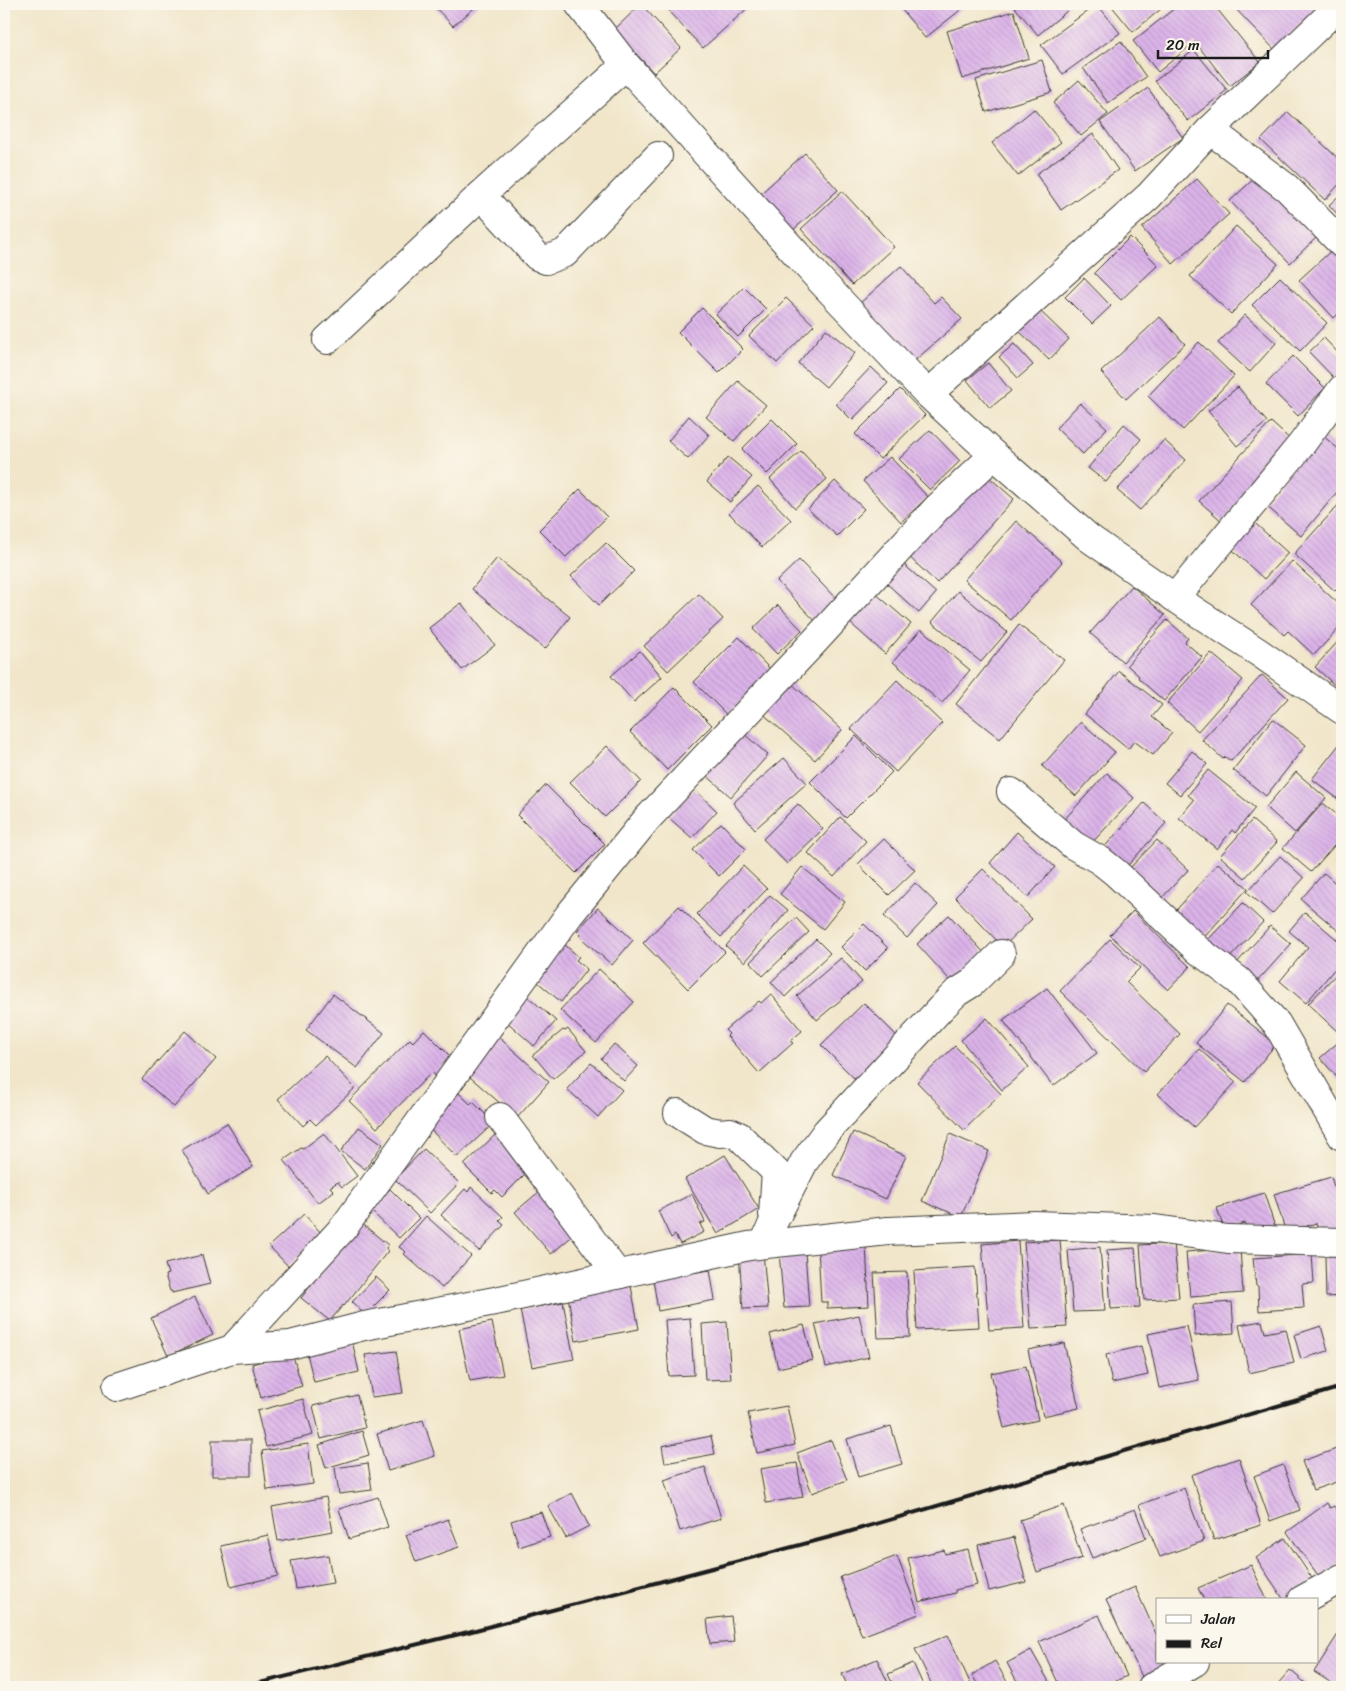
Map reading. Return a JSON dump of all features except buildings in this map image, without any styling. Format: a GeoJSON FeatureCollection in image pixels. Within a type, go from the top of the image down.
{"type":"FeatureCollection","features":[{"type":"Feature","properties":{"kind":"street"},"geometry":{"type":"LineString","coordinates":[[579,4],[626,65],[815,274],[928,394],[1089,538],[1342,710]]}},
{"type":"Feature","properties":{"kind":"street"},"geometry":{"type":"LineString","coordinates":[[928,394],[1149,196],[1210,130],[1341,4]]}},
{"type":"Feature","properties":{"kind":"street"},"geometry":{"type":"LineString","coordinates":[[327,340],[481,195],[626,65]]}},
{"type":"Feature","properties":{"kind":"street"},"geometry":{"type":"LineString","coordinates":[[1210,130],[1286,188],[1342,244]]}},
{"type":"Feature","properties":{"kind":"street"},"geometry":{"type":"LineString","coordinates":[[481,195],[537,256],[546,260],[564,253],[658,156]]}},
{"type":"Feature","properties":{"kind":"street"},"geometry":{"type":"LineString","coordinates":[[1175,598],[1301,445],[1342,389]]}},
{"type":"Feature","properties":{"kind":"street"},"geometry":{"type":"LineString","coordinates":[[232,1349],[344,1227],[569,915],[647,819],[938,508],[994,455]]}},
{"type":"Feature","properties":{"kind":"street"},"geometry":{"type":"LineString","coordinates":[[1011,792],[1073,845],[1109,867],[1198,950],[1239,980],[1277,1024],[1342,1136]]}},
{"type":"Feature","properties":{"kind":"street"},"geometry":{"type":"LineString","coordinates":[[768,1234],[804,1162],[826,1132],[941,1008],[956,993],[972,983],[1001,954]]}},
{"type":"Feature","properties":{"kind":"street"},"geometry":{"type":"LineString","coordinates":[[678,1113],[705,1130],[720,1133],[730,1132],[739,1136],[776,1172],[768,1234]]}},
{"type":"Feature","properties":{"kind":"street"},"geometry":{"type":"LineString","coordinates":[[500,1117],[618,1274]]}},
{"type":"Feature","properties":{"kind":"street"},"geometry":{"type":"LineString","coordinates":[[117,1387],[232,1349],[290,1345],[364,1326],[500,1300],[618,1274],[768,1234],[1034,1225],[1155,1229],[1228,1239],[1342,1242]]}},
{"type":"Feature","properties":{"kind":"street"},"geometry":{"type":"LineString","coordinates":[[1306,1598],[1342,1578]]}},
{"type":"Feature","properties":{"kind":"street"},"geometry":{"type":"LineString","coordinates":[[1152,1687],[1192,1664]]}},
{"type":"Feature","properties":{"kind":"railway"},"geometry":{"type":"LineString","coordinates":[[243,1687],[468,1632],[838,1535],[1342,1387]]}}]}
